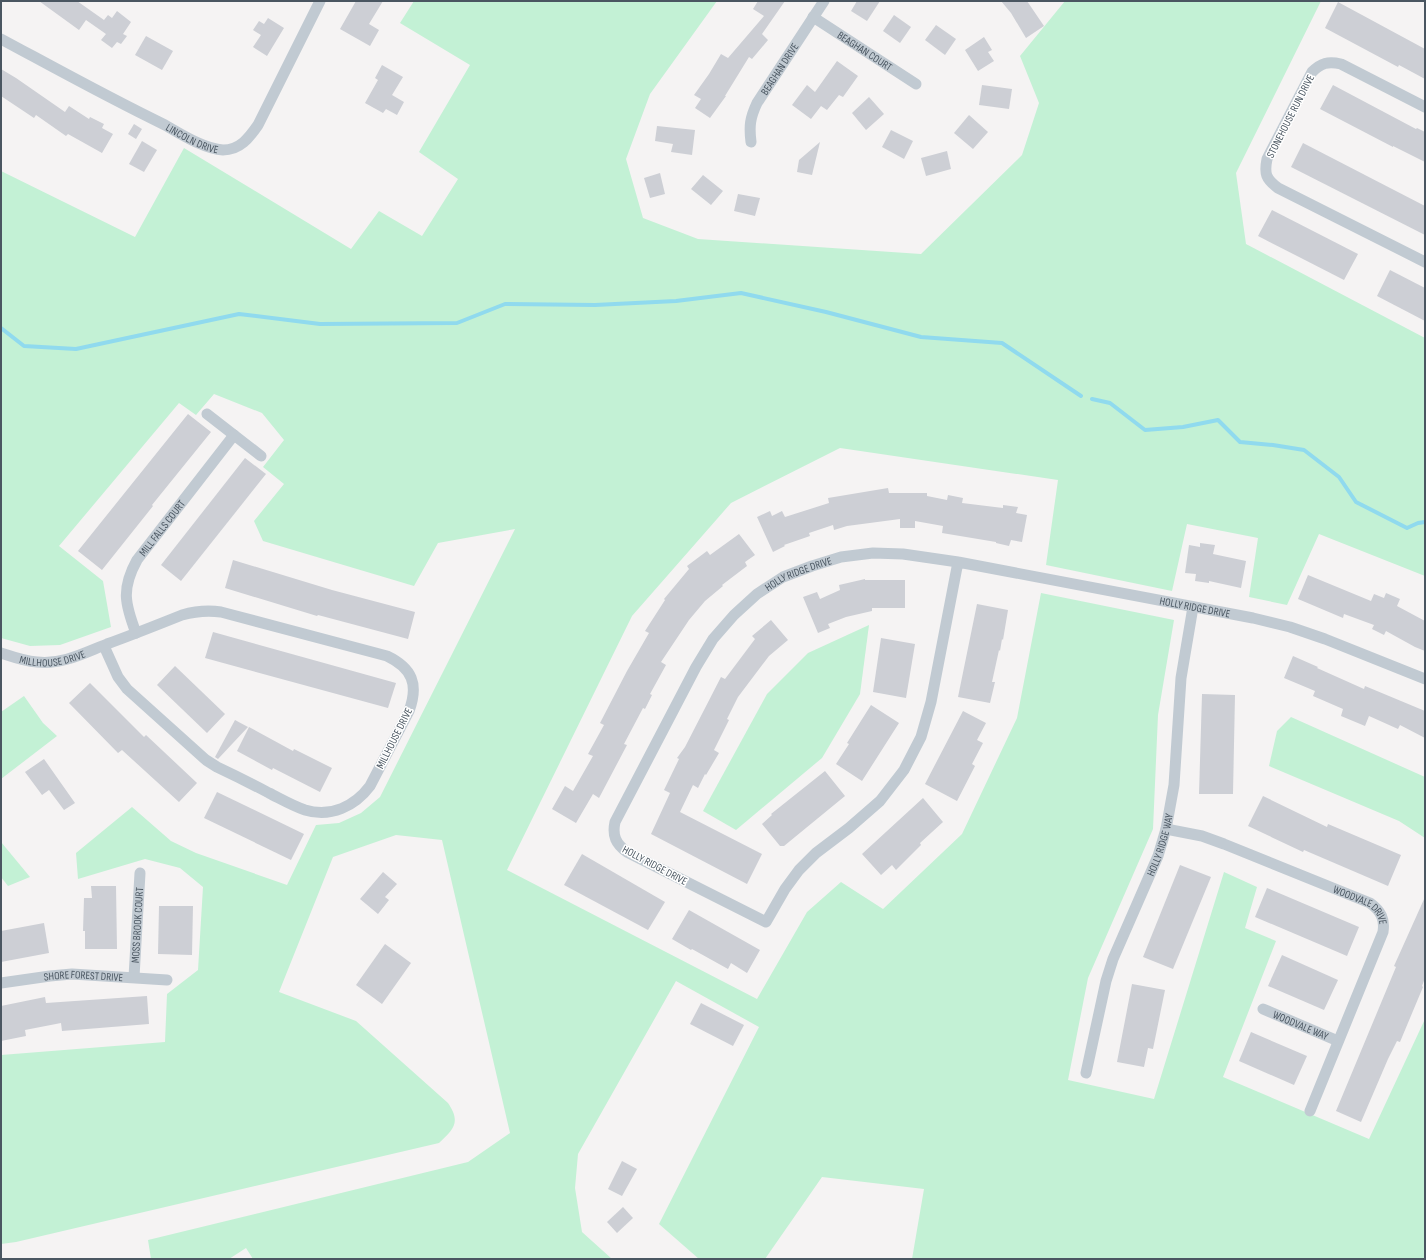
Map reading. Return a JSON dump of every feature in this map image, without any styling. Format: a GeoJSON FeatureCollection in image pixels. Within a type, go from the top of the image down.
{"type":"FeatureCollection","features":[{"type":"Feature","properties":{"kind":"street","name":"LINCOLN DRIVE"},"geometry":{"type":"LineString","coordinates":[[1,39],[124,105],[199,142],[213,148],[229,149],[244,143],[258,125],[320,1]]}},
{"type":"Feature","properties":{"kind":"street","name":"BEAGHAN DRIVE"},"geometry":{"type":"LineString","coordinates":[[751,142],[749,127],[751,115],[757,103],[824,1]]}},
{"type":"Feature","properties":{"kind":"street","name":"BEAGHAN COURT"},"geometry":{"type":"LineString","coordinates":[[813,17],[916,84]]}},
{"type":"Feature","properties":{"kind":"street","name":"STONEHOUSE RUN DRIVE"},"geometry":{"type":"LineString","coordinates":[[1425,107],[1341,64],[1326,62],[1318,66],[1312,72],[1265,167],[1266,176],[1271,183],[1278,188],[1425,262]]}},
{"type":"Feature","properties":{"kind":"street"},"geometry":{"type":"LineString","coordinates":[[207,414],[261,456]]}},
{"type":"Feature","properties":{"kind":"street","name":"MILL FALLS COURT"},"geometry":{"type":"LineString","coordinates":[[136,633],[128,612],[126,601],[128,580],[131,570],[137,560],[234,435]]}},
{"type":"Feature","properties":{"kind":"street","name":"HOLLY RIDGE DRIVE"},"geometry":{"type":"LineString","coordinates":[[958,562],[931,702],[921,737],[904,770],[880,801],[849,828],[816,853],[799,870],[784,889],[766,922],[620,847],[615,839],[613,830],[615,822],[696,667],[713,639],[734,615],[757,594],[783,578],[812,566],[841,557],[873,553],[903,554],[958,562],[1253,618],[1290,627],[1326,639],[1425,679]]}},
{"type":"Feature","properties":{"kind":"street","name":"HOLLY RIDGE WAY"},"geometry":{"type":"LineString","coordinates":[[1086,1073],[1106,981],[1113,959],[1158,856],[1166,829],[1174,785],[1181,678],[1193,607]]}},
{"type":"Feature","properties":{"kind":"street","name":"MILLHOUSE DRIVE"},"geometry":{"type":"LineString","coordinates":[[1,653],[20,659],[37,662],[54,662],[71,659],[182,615],[195,611],[209,610],[387,656],[398,662],[406,669],[412,679],[414,690],[413,701],[370,786],[362,796],[352,804],[340,810],[315,813],[296,807],[206,760],[127,689],[118,677],[104,646]]}},
{"type":"Feature","properties":{"kind":"street","name":"WOODVALE DRIVE"},"geometry":{"type":"LineString","coordinates":[[1166,829],[1202,836],[1224,844],[1370,903],[1377,908],[1382,916],[1384,924],[1383,932],[1310,1111]]}},
{"type":"Feature","properties":{"kind":"street","name":"MOSS BROOK COURT"},"geometry":{"type":"LineString","coordinates":[[134,977],[140,873]]}},
{"type":"Feature","properties":{"kind":"street","name":"SHORE FOREST DRIVE"},"geometry":{"type":"LineString","coordinates":[[1,983],[72,974],[167,980]]}},
{"type":"Feature","properties":{"kind":"street","name":"WOODVALE WAY"},"geometry":{"type":"LineString","coordinates":[[1263,1009],[1338,1041]]}},
{"type":"Feature","properties":{"kind":"green space"},"geometry":{"type":"Polygon","coordinates":[[[414,1],[717,1],[650,94],[626,159],[643,218],[698,239],[921,254],[1022,155],[1039,103],[1020,56],[1065,1],[1321,1],[1236,173],[1246,244],[1425,338],[1425,576],[1319,534],[1287,605],[1249,597],[1258,538],[1187,524],[1172,591],[1046,565],[1058,480],[840,448],[731,503],[632,616],[507,870],[757,999],[807,912],[841,882],[883,909],[962,834],[1017,718],[1041,593],[1174,620],[1158,715],[1153,829],[1088,978],[1068,1080],[1154,1099],[1224,872],[1257,887],[1245,928],[1276,941],[1223,1077],[1369,1139],[1425,1019],[1425,1259],[912,1259],[924,1189],[822,1177],[765,1259],[699,1259],[659,1224],[759,1027],[676,981],[578,1154],[575,1188],[582,1232],[612,1259],[253,1259],[246,1248],[229,1259],[151,1259],[148,1240],[468,1162],[510,1133],[442,840],[396,835],[333,857],[279,992],[356,1021],[448,1103],[455,1120],[449,1134],[439,1143],[16,1242],[1,1244],[1,1055],[165,1042],[167,994],[198,970],[203,887],[180,868],[145,859],[78,879],[76,853],[132,807],[171,841],[196,853],[287,885],[316,825],[339,823],[361,813],[380,797],[515,529],[438,543],[414,586],[263,541],[254,521],[284,484],[263,467],[284,440],[262,413],[214,394],[196,415],[179,403],[59,546],[103,581],[111,627],[60,645],[30,646],[1,638],[1,171],[135,237],[184,148],[351,249],[379,211],[422,236],[458,179],[419,152],[470,65],[400,23],[414,1]]]}},
{"type":"Feature","properties":{"kind":"green space"},"geometry":{"type":"Polygon","coordinates":[[[869,625],[860,694],[822,758],[736,830],[703,811],[767,694],[808,653],[869,625]]]}},
{"type":"Feature","properties":{"kind":"green space"},"geometry":{"type":"Polygon","coordinates":[[[24,696],[43,723],[57,736],[1,779],[1,712],[24,696]]]}},
{"type":"Feature","properties":{"kind":"green space"},"geometry":{"type":"Polygon","coordinates":[[[1291,717],[1425,777],[1425,838],[1399,821],[1269,766],[1277,731],[1291,717]]]}},
{"type":"Feature","properties":{"kind":"green space"},"geometry":{"type":"Polygon","coordinates":[[[1,842],[30,877],[8,886],[1,877],[1,842]]]}},
{"type":"Feature","properties":{"kind":"building"},"geometry":{"type":"Polygon","coordinates":[[[39,1],[77,1],[104,20],[108,15],[112,18],[117,11],[131,22],[123,34],[127,36],[121,44],[117,42],[112,48],[101,40],[106,34],[86,20],[79,30],[39,1]]]}},
{"type":"Feature","properties":{"kind":"building"},"geometry":{"type":"Polygon","coordinates":[[[356,1],[383,1],[369,24],[379,30],[370,46],[340,29],[356,1]]]}},
{"type":"Feature","properties":{"kind":"building"},"geometry":{"type":"Polygon","coordinates":[[[758,1],[785,1],[762,34],[768,40],[752,59],[749,57],[726,96],[710,118],[695,108],[701,99],[694,95],[721,54],[728,58],[764,16],[753,9],[758,1]]]}},
{"type":"Feature","properties":{"kind":"building"},"geometry":{"type":"Polygon","coordinates":[[[857,1],[880,1],[867,21],[851,11],[857,1]]]}},
{"type":"Feature","properties":{"kind":"building"},"geometry":{"type":"Polygon","coordinates":[[[1001,1],[1027,1],[1044,26],[1026,38],[1011,13],[1001,1]]]}},
{"type":"Feature","properties":{"kind":"building"},"geometry":{"type":"Polygon","coordinates":[[[1338,2],[1425,49],[1425,79],[1399,65],[1398,67],[1325,28],[1338,2]]]}},
{"type":"Feature","properties":{"kind":"building"},"geometry":{"type":"Polygon","coordinates":[[[894,15],[911,27],[900,43],[883,31],[894,15]]]}},
{"type":"Feature","properties":{"kind":"building"},"geometry":{"type":"Polygon","coordinates":[[[268,18],[284,28],[267,56],[253,47],[261,35],[253,30],[259,21],[264,24],[268,18]]]}},
{"type":"Feature","properties":{"kind":"building"},"geometry":{"type":"Polygon","coordinates":[[[936,25],[956,39],[945,55],[925,40],[936,25]]]}},
{"type":"Feature","properties":{"kind":"building"},"geometry":{"type":"Polygon","coordinates":[[[146,36],[173,51],[162,70],[135,55],[146,36]]]}},
{"type":"Feature","properties":{"kind":"building"},"geometry":{"type":"Polygon","coordinates":[[[984,37],[992,50],[988,52],[994,61],[978,71],[965,50],[984,37]]]}},
{"type":"Feature","properties":{"kind":"building"},"geometry":{"type":"Polygon","coordinates":[[[837,61],[858,76],[843,97],[839,95],[827,110],[821,106],[811,119],[792,105],[807,85],[815,92],[837,61]]]}},
{"type":"Feature","properties":{"kind":"building"},"geometry":{"type":"Polygon","coordinates":[[[382,65],[403,77],[392,95],[404,102],[397,115],[386,109],[383,113],[365,103],[378,80],[375,78],[382,65]]]}},
{"type":"Feature","properties":{"kind":"building"},"geometry":{"type":"Polygon","coordinates":[[[1,69],[65,112],[69,106],[89,119],[90,117],[104,124],[102,128],[113,134],[102,153],[68,134],[66,136],[36,115],[34,118],[1,96],[1,69]]]}},
{"type":"Feature","properties":{"kind":"building"},"geometry":{"type":"Polygon","coordinates":[[[982,85],[1012,89],[1009,109],[979,105],[982,85]]]}},
{"type":"Feature","properties":{"kind":"building"},"geometry":{"type":"Polygon","coordinates":[[[1333,85],[1416,129],[1417,128],[1425,132],[1425,162],[1320,109],[1333,85]]]}},
{"type":"Feature","properties":{"kind":"building"},"geometry":{"type":"Polygon","coordinates":[[[869,97],[884,114],[866,130],[852,113],[869,97]]]}},
{"type":"Feature","properties":{"kind":"building"},"geometry":{"type":"Polygon","coordinates":[[[969,115],[988,132],[973,149],[954,133],[969,115]]]}},
{"type":"Feature","properties":{"kind":"building"},"geometry":{"type":"Polygon","coordinates":[[[134,124],[142,129],[136,139],[128,134],[134,124]]]}},
{"type":"Feature","properties":{"kind":"building"},"geometry":{"type":"Polygon","coordinates":[[[657,126],[695,130],[692,155],[671,152],[673,144],[655,141],[657,126]]]}},
{"type":"Feature","properties":{"kind":"building"},"geometry":{"type":"Polygon","coordinates":[[[891,130],[913,141],[904,159],[882,147],[891,130]]]}},
{"type":"Feature","properties":{"kind":"building"},"geometry":{"type":"Polygon","coordinates":[[[142,141],[157,150],[144,172],[129,164],[142,141]]]}},
{"type":"Feature","properties":{"kind":"building"},"geometry":{"type":"Polygon","coordinates":[[[820,142],[812,175],[797,172],[799,160],[820,142]]]}},
{"type":"Feature","properties":{"kind":"building"},"geometry":{"type":"Polygon","coordinates":[[[1303,143],[1425,206],[1425,235],[1291,167],[1303,143]]]}},
{"type":"Feature","properties":{"kind":"building"},"geometry":{"type":"Polygon","coordinates":[[[947,151],[951,169],[926,176],[921,158],[947,151]]]}},
{"type":"Feature","properties":{"kind":"building"},"geometry":{"type":"Polygon","coordinates":[[[660,173],[665,194],[650,198],[644,178],[660,173]]]}},
{"type":"Feature","properties":{"kind":"building"},"geometry":{"type":"Polygon","coordinates":[[[703,175],[723,191],[711,205],[691,189],[703,175]]]}},
{"type":"Feature","properties":{"kind":"building"},"geometry":{"type":"Polygon","coordinates":[[[738,194],[760,198],[755,216],[734,211],[738,194]]]}},
{"type":"Feature","properties":{"kind":"building"},"geometry":{"type":"Polygon","coordinates":[[[1272,210],[1358,254],[1344,280],[1258,236],[1272,210]]]}},
{"type":"Feature","properties":{"kind":"building"},"geometry":{"type":"Polygon","coordinates":[[[1390,270],[1425,288],[1425,321],[1377,296],[1390,270]]]}},
{"type":"Feature","properties":{"kind":"building"},"geometry":{"type":"Polygon","coordinates":[[[188,414],[211,432],[102,570],[78,551],[188,414]]]}},
{"type":"Feature","properties":{"kind":"building"},"geometry":{"type":"Polygon","coordinates":[[[245,458],[266,474],[181,581],[161,565],[245,458]]]}},
{"type":"Feature","properties":{"kind":"building"},"geometry":{"type":"Polygon","coordinates":[[[888,488],[889,493],[927,493],[927,496],[947,500],[948,495],[963,498],[962,503],[1003,508],[1003,505],[1018,507],[1016,513],[1027,515],[1022,542],[1011,540],[1009,546],[996,542],[942,533],[943,526],[915,521],[915,528],[900,528],[900,519],[847,526],[834,530],[833,525],[809,533],[810,536],[784,545],[785,546],[773,552],[757,517],[770,511],[772,516],[782,511],[785,517],[829,503],[828,498],[888,488]]]}},
{"type":"Feature","properties":{"kind":"building"},"geometry":{"type":"Polygon","coordinates":[[[739,534],[755,555],[745,562],[747,566],[722,585],[723,586],[705,601],[689,620],[661,662],[666,665],[650,694],[652,695],[645,709],[643,708],[624,744],[627,745],[599,798],[593,794],[576,823],[552,809],[565,786],[573,791],[593,756],[588,754],[604,725],[600,723],[649,633],[645,631],[665,600],[664,599],[689,569],[687,566],[707,551],[710,555],[739,534]]]}},
{"type":"Feature","properties":{"kind":"building"},"geometry":{"type":"Polygon","coordinates":[[[1200,543],[1215,545],[1213,554],[1246,561],[1241,588],[1209,581],[1209,583],[1195,581],[1196,574],[1185,573],[1189,545],[1200,547],[1200,543]]]}},
{"type":"Feature","properties":{"kind":"building"},"geometry":{"type":"Polygon","coordinates":[[[233,560],[332,590],[415,612],[408,639],[318,615],[317,616],[225,588],[233,560]]]}},
{"type":"Feature","properties":{"kind":"building"},"geometry":{"type":"Polygon","coordinates":[[[1308,575],[1371,601],[1374,594],[1384,598],[1386,593],[1400,599],[1397,606],[1425,621],[1425,651],[1386,631],[1384,635],[1372,629],[1374,625],[1344,614],[1343,618],[1298,599],[1308,575]]]}},
{"type":"Feature","properties":{"kind":"building"},"geometry":{"type":"Polygon","coordinates":[[[865,579],[905,580],[905,608],[872,608],[872,611],[846,617],[828,624],[830,628],[818,633],[803,597],[817,592],[820,599],[840,590],[839,585],[865,579]]]}},
{"type":"Feature","properties":{"kind":"building"},"geometry":{"type":"Polygon","coordinates":[[[977,604],[1008,610],[1003,640],[1002,639],[992,682],[995,682],[990,703],[958,697],[977,604]]]}},
{"type":"Feature","properties":{"kind":"building"},"geometry":{"type":"Polygon","coordinates":[[[771,620],[788,640],[769,656],[738,697],[727,719],[729,720],[714,750],[719,753],[706,775],[705,774],[698,788],[693,785],[680,812],[762,854],[747,884],[651,834],[670,793],[664,790],[679,759],[677,758],[685,747],[721,677],[725,679],[755,639],[752,636],[771,620]]]}},
{"type":"Feature","properties":{"kind":"building"},"geometry":{"type":"Polygon","coordinates":[[[213,632],[396,683],[388,708],[205,658],[213,632]]]}},
{"type":"Feature","properties":{"kind":"building"},"geometry":{"type":"Polygon","coordinates":[[[881,638],[915,644],[906,698],[873,692],[881,638]]]}},
{"type":"Feature","properties":{"kind":"building"},"geometry":{"type":"Polygon","coordinates":[[[1293,656],[1364,689],[1365,686],[1425,711],[1425,738],[1400,725],[1398,729],[1369,716],[1365,726],[1341,716],[1343,709],[1313,696],[1315,691],[1284,678],[1293,656]]]}},
{"type":"Feature","properties":{"kind":"building"},"geometry":{"type":"Polygon","coordinates":[[[175,666],[225,714],[207,733],[157,685],[175,666]]]}},
{"type":"Feature","properties":{"kind":"building"},"geometry":{"type":"Polygon","coordinates":[[[90,683],[144,737],[146,735],[197,783],[179,802],[122,750],[118,753],[69,703],[90,683]]]}},
{"type":"Feature","properties":{"kind":"building"},"geometry":{"type":"Polygon","coordinates":[[[1202,694],[1235,695],[1233,794],[1199,794],[1202,694]]]}},
{"type":"Feature","properties":{"kind":"building"},"geometry":{"type":"Polygon","coordinates":[[[871,705],[899,723],[862,781],[836,764],[849,744],[847,743],[871,705]]]}},
{"type":"Feature","properties":{"kind":"building"},"geometry":{"type":"Polygon","coordinates":[[[963,711],[986,723],[977,740],[983,743],[972,764],[975,766],[957,801],[925,784],[963,711]]]}},
{"type":"Feature","properties":{"kind":"building"},"geometry":{"type":"Polygon","coordinates":[[[235,720],[248,727],[218,759],[215,757],[235,720]]]}},
{"type":"Feature","properties":{"kind":"building"},"geometry":{"type":"Polygon","coordinates":[[[249,727],[293,751],[294,749],[332,768],[320,792],[273,768],[272,770],[237,751],[249,727]]]}},
{"type":"Feature","properties":{"kind":"building"},"geometry":{"type":"Polygon","coordinates":[[[44,759],[75,803],[64,810],[49,790],[42,795],[25,772],[44,759]]]}},
{"type":"Feature","properties":{"kind":"building"},"geometry":{"type":"Polygon","coordinates":[[[825,771],[845,796],[784,846],[780,846],[762,824],[772,815],[771,814],[825,771]]]}},
{"type":"Feature","properties":{"kind":"building"},"geometry":{"type":"Polygon","coordinates":[[[217,792],[304,834],[291,860],[204,818],[217,792]]]}},
{"type":"Feature","properties":{"kind":"building"},"geometry":{"type":"Polygon","coordinates":[[[1263,796],[1327,827],[1328,824],[1401,855],[1388,886],[1304,850],[1303,852],[1248,826],[1263,796]]]}},
{"type":"Feature","properties":{"kind":"building"},"geometry":{"type":"Polygon","coordinates":[[[923,798],[943,822],[920,843],[921,845],[896,870],[892,865],[881,875],[862,854],[923,798]]]}},
{"type":"Feature","properties":{"kind":"building"},"geometry":{"type":"Polygon","coordinates":[[[582,854],[665,902],[648,930],[564,885],[582,854]]]}},
{"type":"Feature","properties":{"kind":"building"},"geometry":{"type":"Polygon","coordinates":[[[1180,865],[1211,877],[1173,969],[1143,957],[1180,865]]]}},
{"type":"Feature","properties":{"kind":"building"},"geometry":{"type":"Polygon","coordinates":[[[383,872],[397,884],[385,897],[389,900],[378,914],[360,899],[383,872]]]}},
{"type":"Feature","properties":{"kind":"building"},"geometry":{"type":"Polygon","coordinates":[[[91,886],[116,886],[117,949],[85,949],[85,931],[83,931],[84,898],[92,898],[91,886]]]}},
{"type":"Feature","properties":{"kind":"building"},"geometry":{"type":"Polygon","coordinates":[[[1267,888],[1359,927],[1347,956],[1255,917],[1267,888]]]}},
{"type":"Feature","properties":{"kind":"building"},"geometry":{"type":"Polygon","coordinates":[[[1425,897],[1425,978],[1423,987],[1400,1042],[1397,1041],[1388,1059],[1361,1122],[1336,1111],[1396,967],[1394,966],[1425,897]]]}},
{"type":"Feature","properties":{"kind":"building"},"geometry":{"type":"Polygon","coordinates":[[[159,906],[193,906],[192,955],[158,954],[159,906]]]}},
{"type":"Feature","properties":{"kind":"building"},"geometry":{"type":"Polygon","coordinates":[[[689,910],[760,950],[747,973],[731,963],[728,969],[672,939],[689,910]]]}},
{"type":"Feature","properties":{"kind":"building"},"geometry":{"type":"Polygon","coordinates":[[[44,923],[49,953],[1,962],[1,931],[44,923]]]}},
{"type":"Feature","properties":{"kind":"building"},"geometry":{"type":"Polygon","coordinates":[[[385,944],[411,963],[382,1004],[356,985],[385,944]]]}},
{"type":"Feature","properties":{"kind":"building"},"geometry":{"type":"Polygon","coordinates":[[[1282,955],[1338,980],[1324,1010],[1268,986],[1282,955]]]}},
{"type":"Feature","properties":{"kind":"building"},"geometry":{"type":"Polygon","coordinates":[[[1132,984],[1165,990],[1153,1049],[1148,1048],[1144,1067],[1117,1062],[1132,984]]]}},
{"type":"Feature","properties":{"kind":"building"},"geometry":{"type":"Polygon","coordinates":[[[147,996],[149,1024],[62,1031],[61,1023],[25,1030],[26,1036],[1,1041],[1,1006],[45,997],[46,1003],[147,996]]]}},
{"type":"Feature","properties":{"kind":"building"},"geometry":{"type":"Polygon","coordinates":[[[701,1003],[744,1025],[733,1046],[690,1024],[701,1003]]]}},
{"type":"Feature","properties":{"kind":"building"},"geometry":{"type":"Polygon","coordinates":[[[1251,1032],[1307,1056],[1294,1085],[1239,1061],[1251,1032]]]}},
{"type":"Feature","properties":{"kind":"building"},"geometry":{"type":"Polygon","coordinates":[[[622,1161],[637,1169],[622,1196],[608,1189],[622,1161]]]}},
{"type":"Feature","properties":{"kind":"building"},"geometry":{"type":"Polygon","coordinates":[[[623,1207],[633,1218],[617,1233],[607,1222],[623,1207]]]}},
{"type":"Feature","properties":{"kind":"waterway"},"geometry":{"type":"LineString","coordinates":[[1,328],[24,346],[76,349],[239,314],[320,324],[457,323],[505,304],[595,305],[676,301],[741,293],[826,312],[921,337],[1002,343],[1081,396]]}},
{"type":"Feature","properties":{"kind":"waterway"},"geometry":{"type":"LineString","coordinates":[[1092,399],[1110,403],[1145,430],[1183,427],[1218,420],[1240,442],[1304,450],[1339,477],[1356,502],[1407,528],[1418,523],[1425,522]]}}]}
